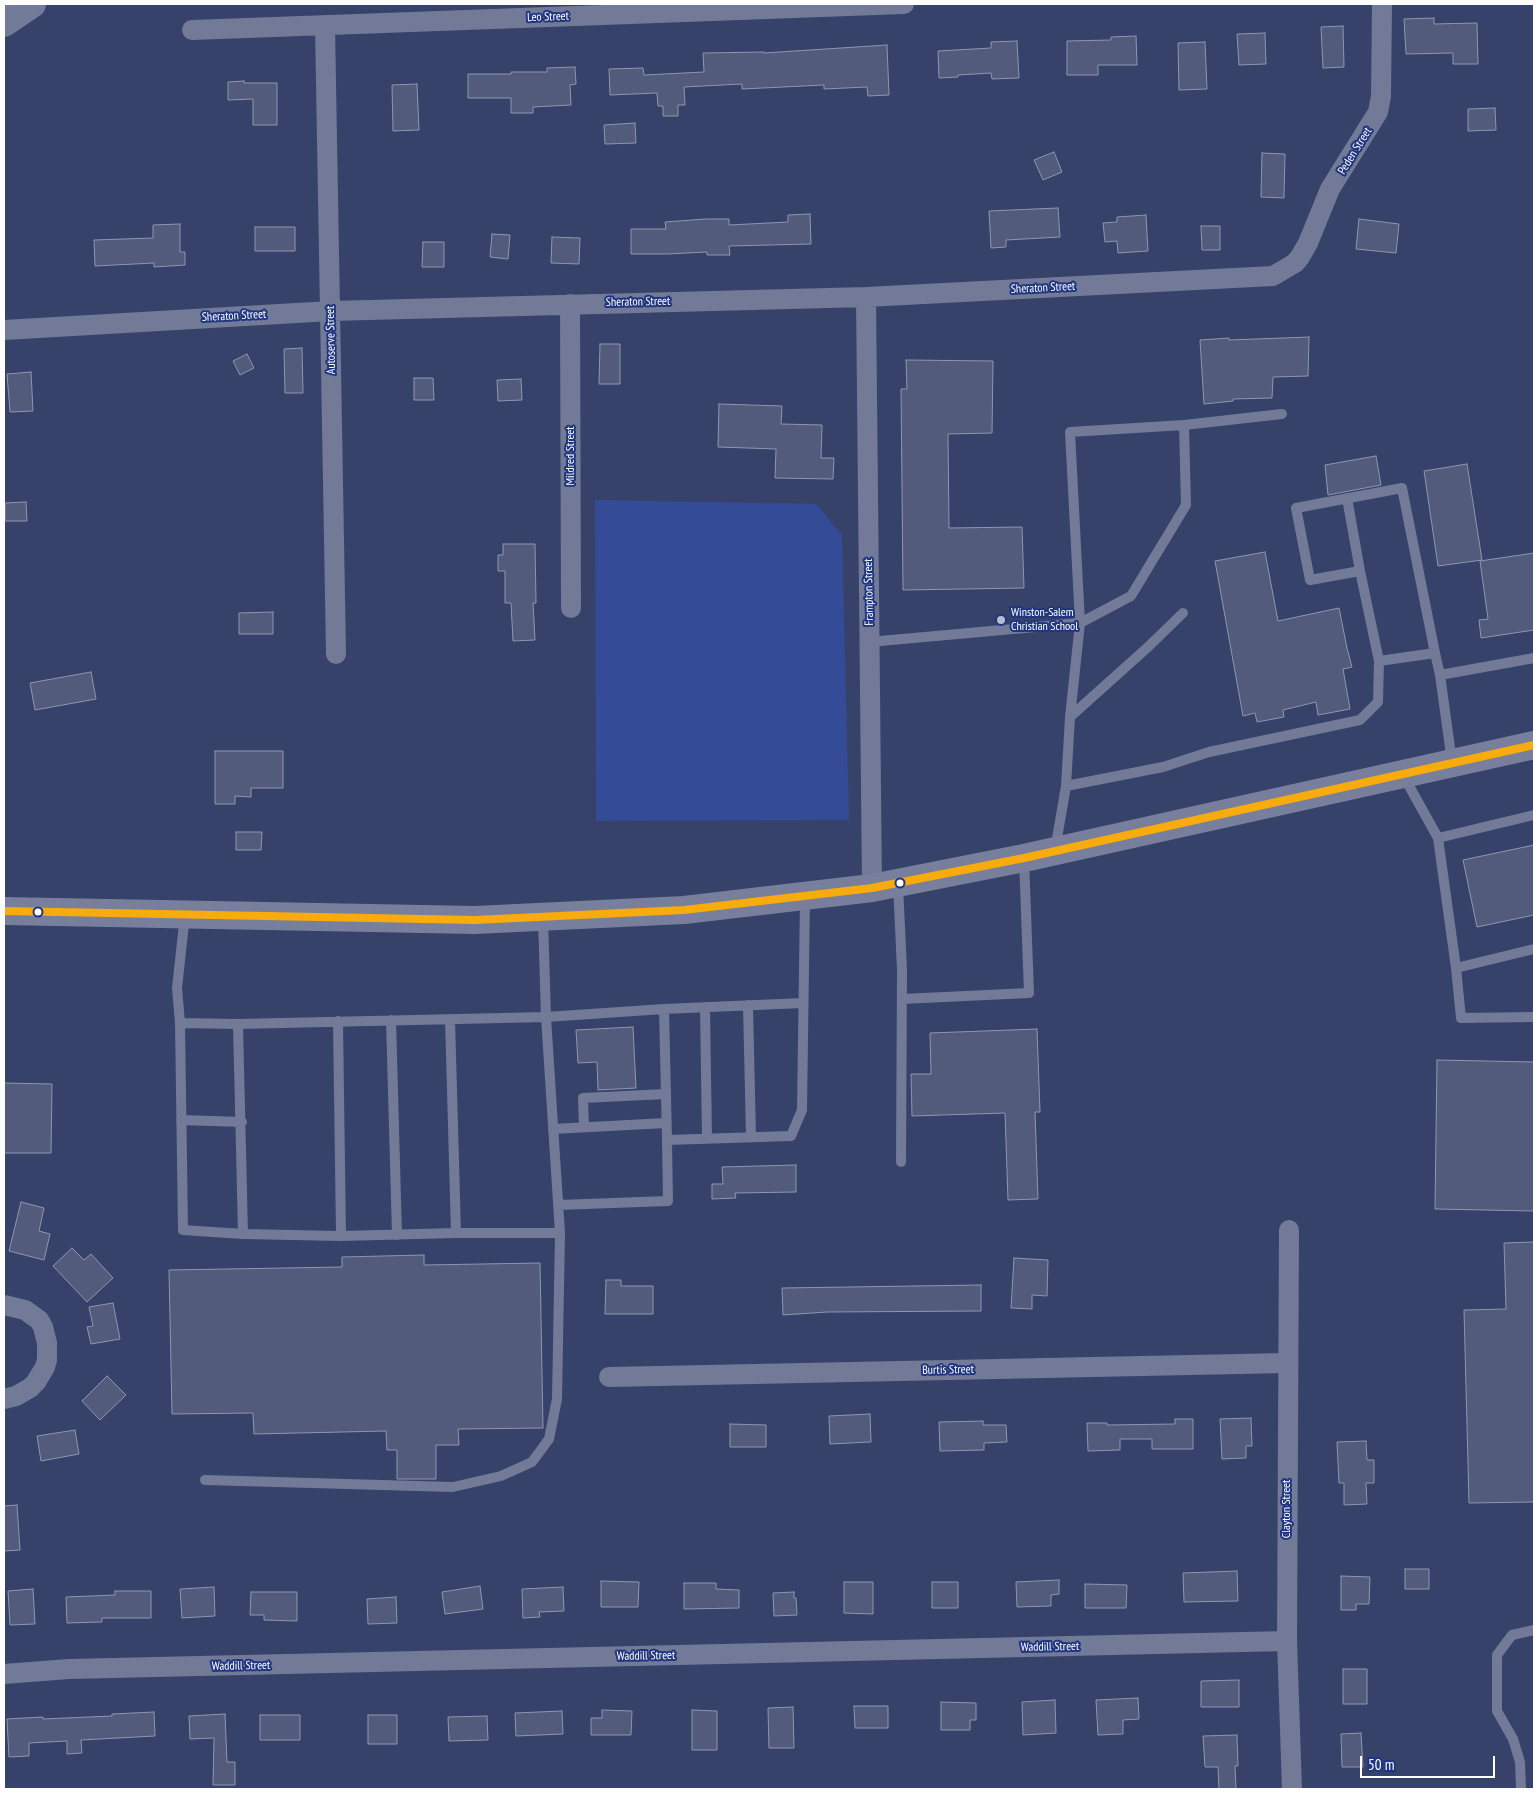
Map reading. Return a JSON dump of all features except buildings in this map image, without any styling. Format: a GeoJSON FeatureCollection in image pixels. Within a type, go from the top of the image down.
{"type":"FeatureCollection","features":[{"type":"Feature","properties":{"kind":"highway"},"geometry":{"type":"LineString","coordinates":[[4,23],[32,4]]}},
{"type":"Feature","properties":{"kind":"main road"},"geometry":{"type":"LineString","coordinates":[[4,912],[475,920],[684,910],[872,888],[898,883],[1024,858],[1534,746]]}},
{"type":"Feature","properties":{"kind":"street","name":"Leo Street"},"geometry":{"type":"LineString","coordinates":[[192,30],[904,4]]}},
{"type":"Feature","properties":{"kind":"street","name":"Peden Street"},"geometry":{"type":"LineString","coordinates":[[1273,276],[1300,258],[1330,189],[1378,112],[1381,96],[1382,4]]}},
{"type":"Feature","properties":{"kind":"street","name":"Autoserve Street"},"geometry":{"type":"LineString","coordinates":[[325,26],[336,654]]}},
{"type":"Feature","properties":{"kind":"street","name":"Sheraton Street"},"geometry":{"type":"LineString","coordinates":[[4,330],[331,311],[866,297],[1273,276]]}},
{"type":"Feature","properties":{"kind":"street","name":"Frampton Street"},"geometry":{"type":"LineString","coordinates":[[866,297],[872,888]]}},
{"type":"Feature","properties":{"kind":"street","name":"Mildred Street"},"geometry":{"type":"LineString","coordinates":[[570,304],[572,608]]}},
{"type":"Feature","properties":{"kind":"street","name":"Clayton Street"},"geometry":{"type":"LineString","coordinates":[[1289,1230],[1287,1641],[1292,1789]]}},
{"type":"Feature","properties":{"kind":"street"},"geometry":{"type":"LineString","coordinates":[[4,1305],[25,1310],[39,1320],[47,1343],[47,1360],[36,1382],[30,1388],[16,1396],[4,1399]]}},
{"type":"Feature","properties":{"kind":"street","name":"Burtis Street"},"geometry":{"type":"LineString","coordinates":[[609,1377],[1287,1363]]}},
{"type":"Feature","properties":{"kind":"street","name":"Waddill Street"},"geometry":{"type":"LineString","coordinates":[[4,1674],[78,1669],[1287,1641]]}},
{"type":"Feature","properties":{"kind":"lane"},"geometry":{"type":"LineString","coordinates":[[1055,850],[1066,786],[1070,717],[1080,623],[1070,432],[1184,425],[1282,414]]}},
{"type":"Feature","properties":{"kind":"lane"},"geometry":{"type":"LineString","coordinates":[[869,642],[1080,623],[1131,596],[1186,505],[1184,425]]}},
{"type":"Feature","properties":{"kind":"lane"},"geometry":{"type":"LineString","coordinates":[[1360,571],[1310,580],[1296,508],[1402,488],[1440,675],[1452,763]]}},
{"type":"Feature","properties":{"kind":"lane"},"geometry":{"type":"LineString","coordinates":[[1066,786],[1163,768],[1209,752],[1360,720],[1378,702],[1379,661],[1347,498]]}},
{"type":"Feature","properties":{"kind":"lane"},"geometry":{"type":"LineString","coordinates":[[1070,717],[1183,613]]}},
{"type":"Feature","properties":{"kind":"lane"},"geometry":{"type":"LineString","coordinates":[[1379,661],[1434,653]]}},
{"type":"Feature","properties":{"kind":"lane"},"geometry":{"type":"LineString","coordinates":[[1440,675],[1534,658]]}},
{"type":"Feature","properties":{"kind":"lane"},"geometry":{"type":"LineString","coordinates":[[1403,775],[1438,838],[1461,1018],[1534,1017]]}},
{"type":"Feature","properties":{"kind":"lane"},"geometry":{"type":"LineString","coordinates":[[1438,838],[1534,815]]}},
{"type":"Feature","properties":{"kind":"lane"},"geometry":{"type":"LineString","coordinates":[[902,999],[1029,992],[1024,858]]}},
{"type":"Feature","properties":{"kind":"lane"},"geometry":{"type":"LineString","coordinates":[[898,883],[902,999],[901,1162]]}},
{"type":"Feature","properties":{"kind":"lane"},"geometry":{"type":"LineString","coordinates":[[667,1140],[791,1136],[802,1110],[805,896]]}},
{"type":"Feature","properties":{"kind":"lane"},"geometry":{"type":"LineString","coordinates":[[185,915],[177,988],[180,1023],[183,1230],[244,1234],[342,1236],[560,1233]]}},
{"type":"Feature","properties":{"kind":"lane"},"geometry":{"type":"LineString","coordinates":[[205,1480],[453,1487],[501,1476],[532,1462],[549,1439],[557,1399],[560,1233],[546,1017],[543,917]]}},
{"type":"Feature","properties":{"kind":"lane"},"geometry":{"type":"LineString","coordinates":[[1456,968],[1534,949]]}},
{"type":"Feature","properties":{"kind":"lane"},"geometry":{"type":"LineString","coordinates":[[180,1023],[238,1024],[546,1017],[664,1009],[803,1003]]}},
{"type":"Feature","properties":{"kind":"lane"},"geometry":{"type":"LineString","coordinates":[[748,1005],[751,1137]]}},
{"type":"Feature","properties":{"kind":"lane"},"geometry":{"type":"LineString","coordinates":[[705,1007],[708,1139]]}},
{"type":"Feature","properties":{"kind":"lane"},"geometry":{"type":"LineString","coordinates":[[558,1205],[668,1201],[664,1009]]}},
{"type":"Feature","properties":{"kind":"lane"},"geometry":{"type":"LineString","coordinates":[[450,1019],[456,1233]]}},
{"type":"Feature","properties":{"kind":"lane"},"geometry":{"type":"LineString","coordinates":[[391,1020],[397,1235]]}},
{"type":"Feature","properties":{"kind":"lane"},"geometry":{"type":"LineString","coordinates":[[338,1021],[342,1236]]}},
{"type":"Feature","properties":{"kind":"lane"},"geometry":{"type":"LineString","coordinates":[[238,1024],[244,1234]]}},
{"type":"Feature","properties":{"kind":"lane"},"geometry":{"type":"LineString","coordinates":[[584,1127],[583,1098],[666,1094]]}},
{"type":"Feature","properties":{"kind":"lane"},"geometry":{"type":"LineString","coordinates":[[181,1120],[242,1122]]}},
{"type":"Feature","properties":{"kind":"lane"},"geometry":{"type":"LineString","coordinates":[[553,1128],[666,1123]]}},
{"type":"Feature","properties":{"kind":"lane"},"geometry":{"type":"LineString","coordinates":[[1521,1789],[1520,1762],[1513,1739],[1497,1711],[1497,1655],[1512,1635],[1534,1630]]}},
{"type":"Feature","properties":{"kind":"shaded area"},"geometry":{"type":"Polygon","coordinates":[[[595,500],[816,504],[842,535],[849,820],[596,821],[595,500]]]}},
{"type":"Feature","properties":{"kind":"transit line"},"geometry":{"type":"LineString","coordinates":[[4,911],[475,920],[684,910],[872,888],[1024,858],[1534,745]]}},
{"type":"Feature","properties":{"kind":"place","name":"Winston-Salem Christian School"},"geometry":{"type":"Point","coordinates":[1001,620]}}]}
